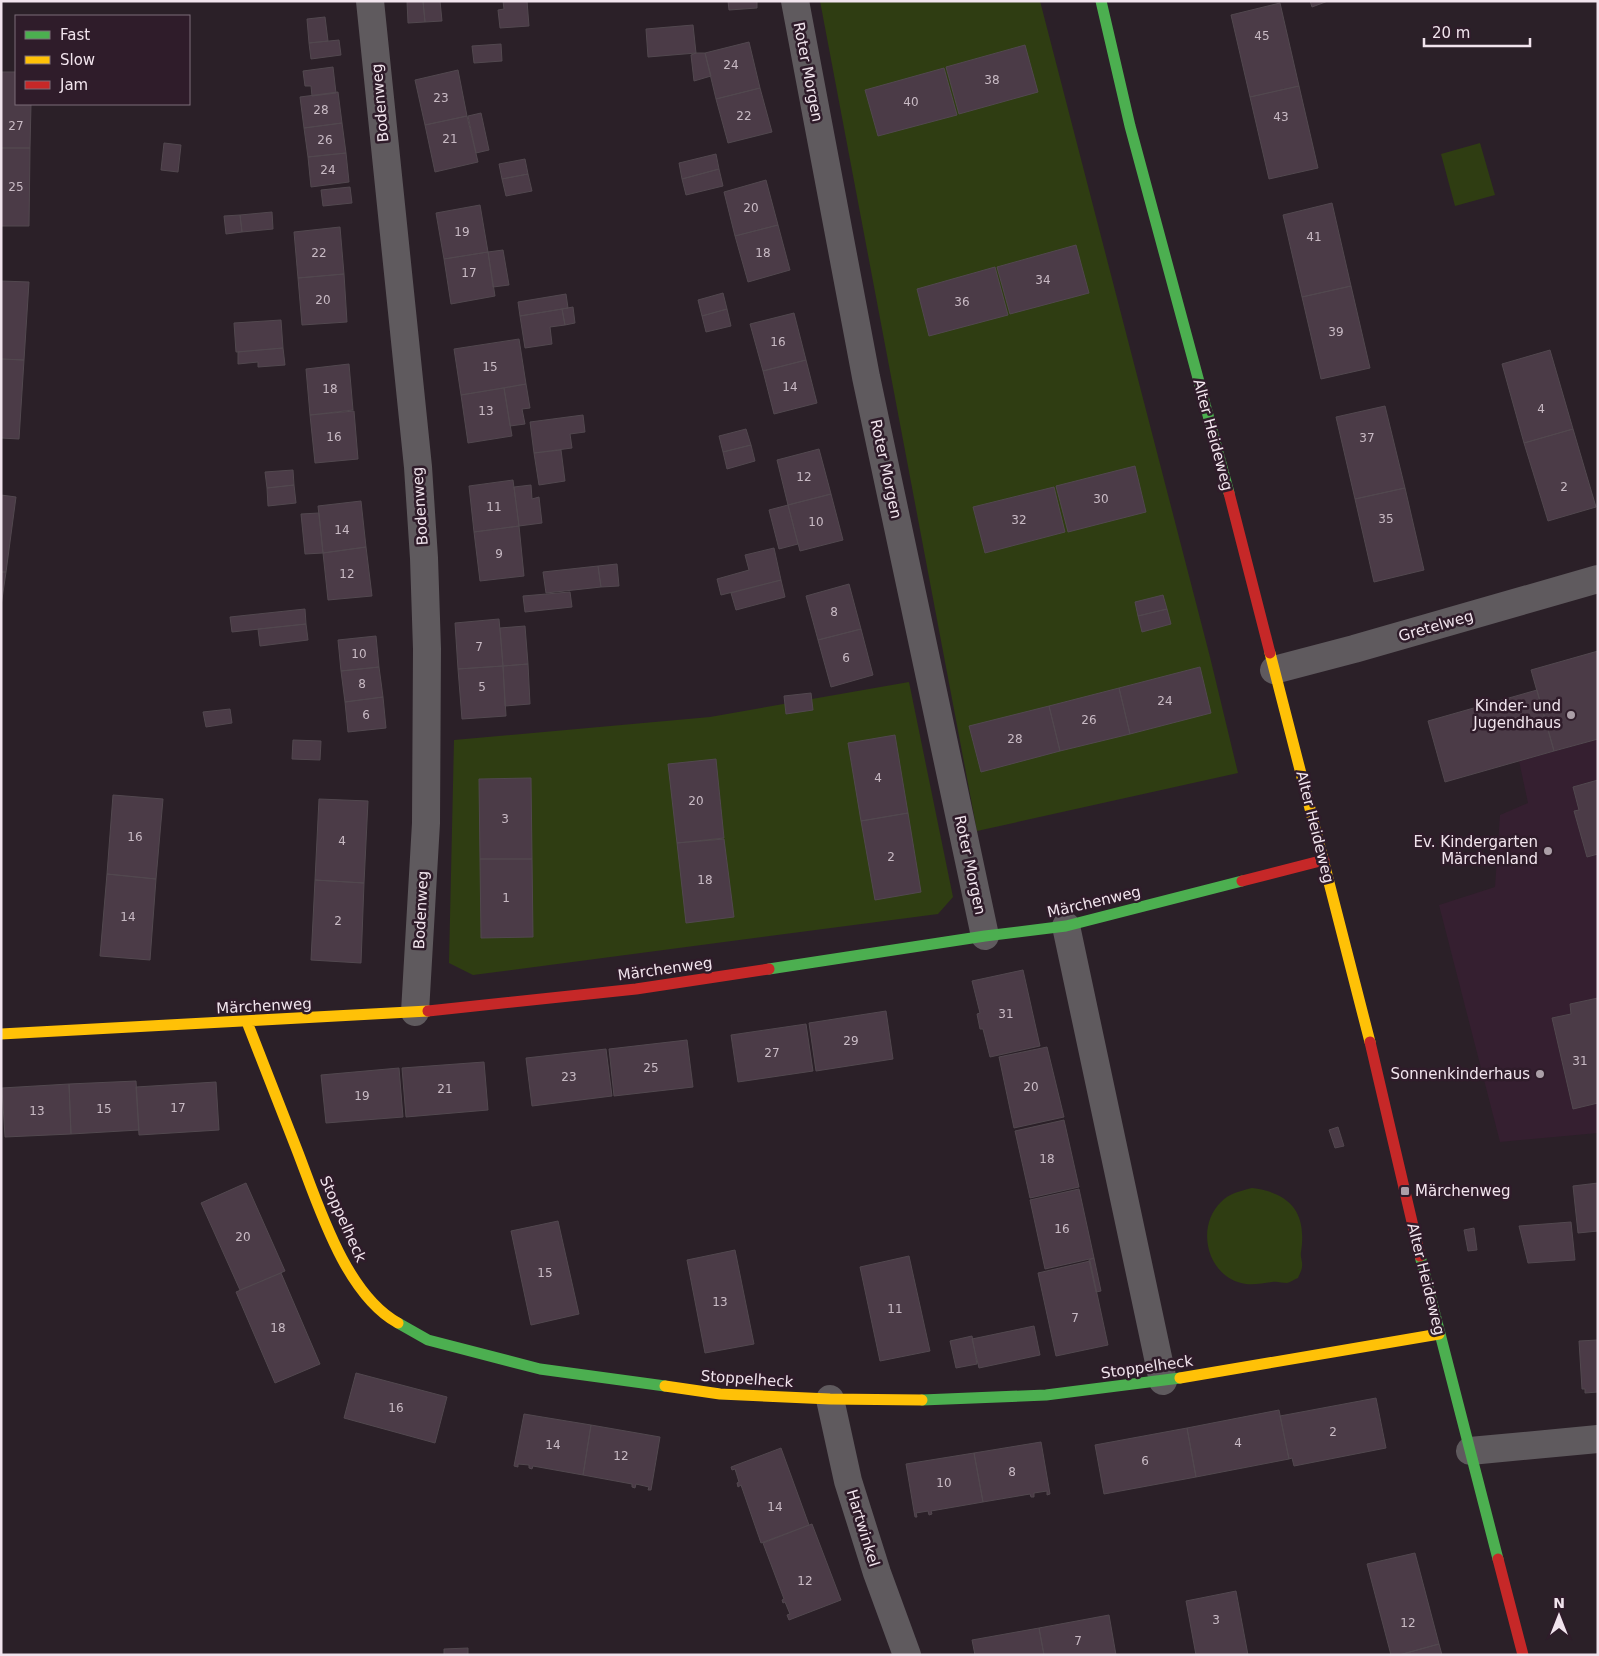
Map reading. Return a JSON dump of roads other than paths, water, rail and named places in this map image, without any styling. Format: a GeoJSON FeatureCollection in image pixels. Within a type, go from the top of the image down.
{"type":"FeatureCollection","features":[{"type":"Feature","properties":{"kind":"street","name":"Bodenweg"},"geometry":{"type":"LineString","coordinates":[[370,1],[418,467],[424,558],[427,649],[426,823],[415,1012]]}},
{"type":"Feature","properties":{"kind":"street","name":"Roter Morgen"},"geometry":{"type":"LineString","coordinates":[[795,1],[866,378],[985,936]]}},
{"type":"Feature","properties":{"kind":"street","name":"Alter Heideweg"},"geometry":{"type":"LineString","coordinates":[[1101,1],[1130,126],[1204,400],[1365,1019],[1394,1150],[1439,1334],[1523,1655]]}},
{"type":"Feature","properties":{"kind":"street","name":"Gretelweg"},"geometry":{"type":"LineString","coordinates":[[1274,670],[1598,579]]}},
{"type":"Feature","properties":{"kind":"street","name":"Märchenweg"},"geometry":{"type":"LineString","coordinates":[[1,1034],[415,1012],[636,989],[985,936],[1066,926],[1324,860]]}},
{"type":"Feature","properties":{"kind":"street"},"geometry":{"type":"LineString","coordinates":[[1066,926],[1163,1381]]}},
{"type":"Feature","properties":{"kind":"street","name":"Stoppelheck"},"geometry":{"type":"LineString","coordinates":[[248,1022],[330,1235],[353,1278],[385,1316],[428,1340],[474,1353],[540,1369],[720,1394],[830,1399],[929,1400],[1046,1395],[1163,1381],[1439,1334]]}},
{"type":"Feature","properties":{"kind":"street","name":"Hartwinkel"},"geometry":{"type":"LineString","coordinates":[[830,1399],[848,1481],[877,1573],[907,1655]]}},
{"type":"Feature","properties":{"kind":"street"},"geometry":{"type":"LineString","coordinates":[[1470,1451],[1598,1439]]}},
{"type":"Feature","properties":{"kind":"place","name":"Kinder- und Jugendhaus"},"geometry":{"type":"Point","coordinates":[1571,715]}},
{"type":"Feature","properties":{"kind":"place","name":"Ev. Kindergarten Märchenland"},"geometry":{"type":"Point","coordinates":[1548,851]}},
{"type":"Feature","properties":{"kind":"place","name":"Sonnenkinderhaus"},"geometry":{"type":"Point","coordinates":[1540,1074]}},
{"type":"Feature","properties":{"kind":"place","name":"Märchenweg"},"geometry":{"type":"Point","coordinates":[1405,1191]}}]}
